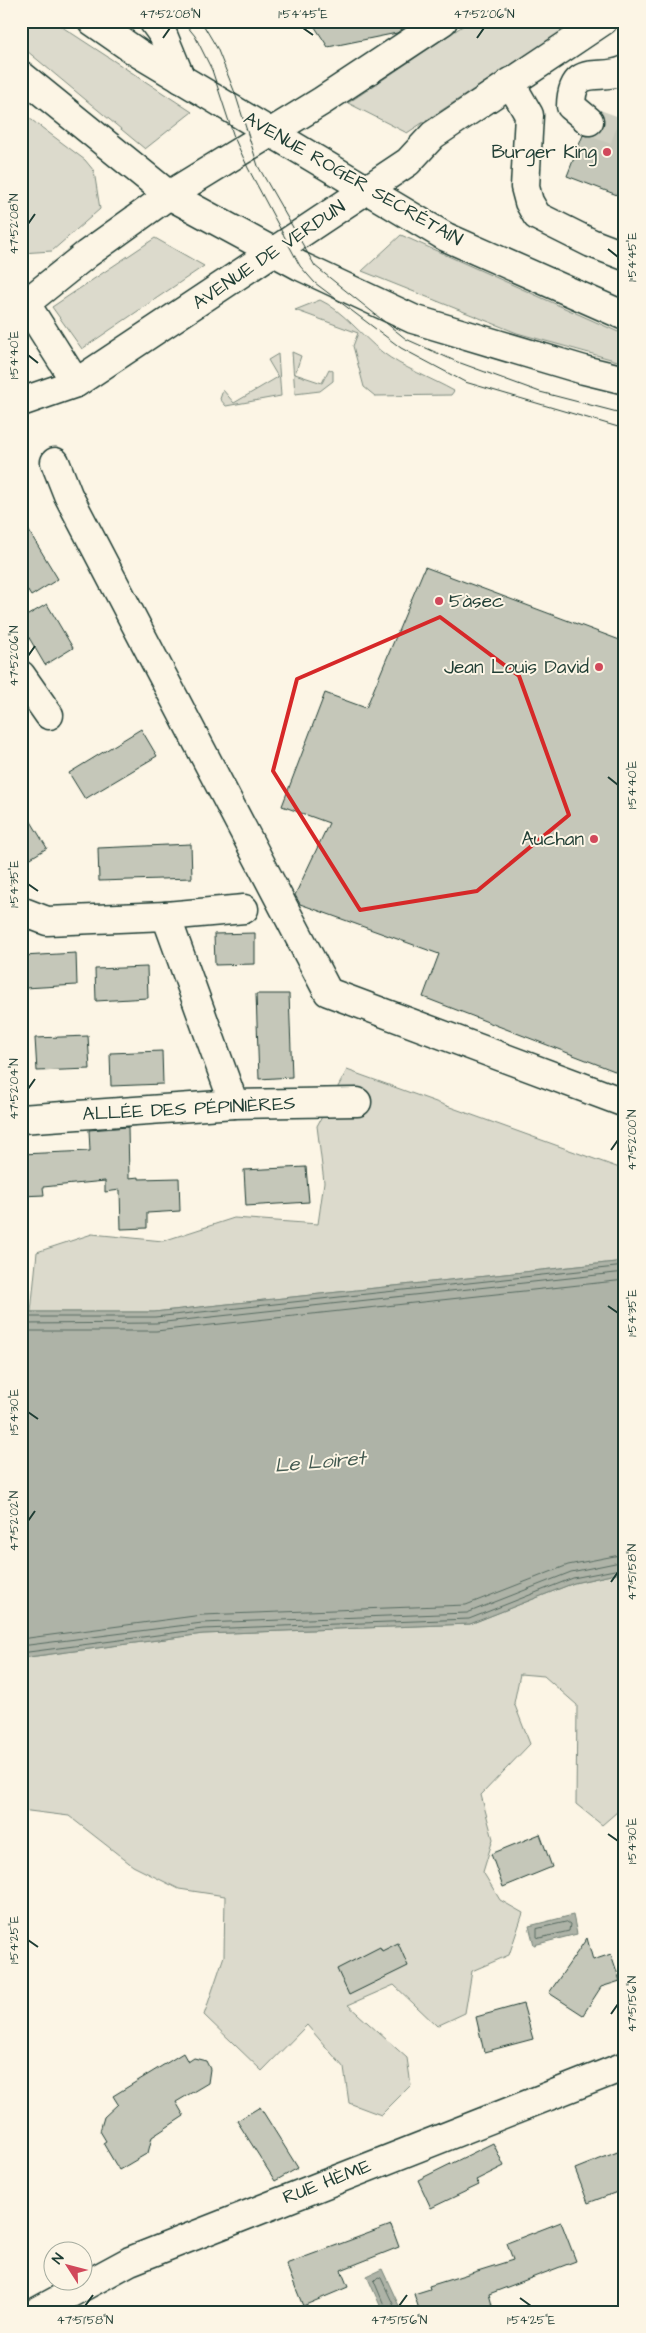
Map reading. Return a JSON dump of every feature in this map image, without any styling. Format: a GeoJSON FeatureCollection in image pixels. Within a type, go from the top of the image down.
{"type":"FeatureCollection","features":[{"type":"Feature","properties":{"kind":"street","name":"AVENUE ROGER SECRÉTAIN"},"geometry":{"type":"LineString","coordinates":[[92,21],[181,78],[446,237],[625,316]]}},
{"type":"Feature","properties":{"kind":"street"},"geometry":{"type":"LineString","coordinates":[[153,21],[163,35],[181,78]]}},
{"type":"Feature","properties":{"kind":"street"},"geometry":{"type":"LineString","coordinates":[[76,383],[23,302],[169,195],[272,132],[443,21]]}},
{"type":"Feature","properties":{"kind":"street","name":"AVENUE DE VERDUN"},"geometry":{"type":"LineString","coordinates":[[21,402],[76,383],[408,162],[433,135],[603,21]]}},
{"type":"Feature","properties":{"kind":"street"},"geometry":{"type":"LineString","coordinates":[[588,121],[571,106],[571,95],[574,87],[583,77],[591,73],[618,73],[625,70]]}},
{"type":"Feature","properties":{"kind":"street"},"geometry":{"type":"LineString","coordinates":[[21,75],[169,195],[336,284],[413,318],[584,370],[625,380]]}},
{"type":"Feature","properties":{"kind":"street"},"geometry":{"type":"LineString","coordinates":[[510,82],[529,115],[525,187],[529,202],[538,216],[591,243],[625,256]]}},
{"type":"Feature","properties":{"kind":"street"},"geometry":{"type":"LineString","coordinates":[[55,462],[68,495],[328,992],[625,1103]]}},
{"type":"Feature","properties":{"kind":"street"},"geometry":{"type":"LineString","coordinates":[[21,675],[49,715]]}},
{"type":"Feature","properties":{"kind":"street"},"geometry":{"type":"LineString","coordinates":[[21,911],[47,921],[166,916],[244,909]]}},
{"type":"Feature","properties":{"kind":"street"},"geometry":{"type":"LineString","coordinates":[[166,916],[234,1104]]}},
{"type":"Feature","properties":{"kind":"street","name":"ALLÉE DES PÉPINIÈRES"},"geometry":{"type":"LineString","coordinates":[[21,1119],[234,1104],[357,1102]]}},
{"type":"Feature","properties":{"kind":"street","name":"RUE HÈME"},"geometry":{"type":"LineString","coordinates":[[36,2312],[130,2261],[625,2066]]}},
{"type":"Feature","properties":{"kind":"highlighted area"},"geometry":{"type":"Polygon","coordinates":[[[440,617],[519,676],[569,815],[477,891],[360,910],[273,771],[297,679],[440,617]]]}},
{"type":"Feature","properties":{"kind":"shaded area"},"geometry":{"type":"Polygon","coordinates":[[[21,21],[53,21],[192,112],[145,149],[21,46],[21,21]]]}},
{"type":"Feature","properties":{"kind":"shaded area"},"geometry":{"type":"Polygon","coordinates":[[[470,21],[578,21],[407,133],[348,103],[470,21]]]}},
{"type":"Feature","properties":{"kind":"shaded area"},"geometry":{"type":"Polygon","coordinates":[[[21,112],[85,160],[94,171],[100,209],[52,251],[21,253],[21,112]]]}},
{"type":"Feature","properties":{"kind":"shaded area"},"geometry":{"type":"Polygon","coordinates":[[[401,235],[625,335],[625,363],[517,333],[362,271],[401,235]]]}},
{"type":"Feature","properties":{"kind":"shaded area"},"geometry":{"type":"Polygon","coordinates":[[[155,238],[204,266],[82,349],[52,307],[155,238]]]}},
{"type":"Feature","properties":{"kind":"shaded area"},"geometry":{"type":"Polygon","coordinates":[[[320,300],[336,310],[374,346],[390,358],[454,391],[451,395],[375,396],[364,387],[353,346],[358,333],[295,310],[320,300]]]}},
{"type":"Feature","properties":{"kind":"shaded area"},"geometry":{"type":"Polygon","coordinates":[[[292,352],[301,356],[295,374],[322,383],[329,369],[333,371],[333,381],[320,391],[295,394],[292,352]]]}},
{"type":"Feature","properties":{"kind":"shaded area"},"geometry":{"type":"Polygon","coordinates":[[[278,354],[281,396],[226,406],[220,399],[223,390],[234,403],[278,377],[268,360],[278,354]]]}},
{"type":"Feature","properties":{"kind":"shaded area"},"geometry":{"type":"Polygon","coordinates":[[[347,1070],[625,1170],[625,1261],[154,1312],[31,1312],[37,1252],[92,1234],[163,1241],[234,1218],[318,1224],[324,1182],[317,1126],[347,1070]]]}},
{"type":"Feature","properties":{"kind":"shaded area"},"geometry":{"type":"Polygon","coordinates":[[[625,1572],[625,1805],[602,1825],[576,1804],[577,1705],[544,1676],[520,1674],[514,1703],[530,1744],[481,1795],[493,1839],[483,1872],[500,1900],[523,1913],[509,1955],[472,1971],[465,2013],[437,2026],[394,1985],[348,2005],[407,2058],[411,2085],[381,2115],[349,2103],[344,2068],[307,2025],[262,2071],[204,2015],[224,1956],[225,1896],[179,1889],[133,1866],[69,1816],[21,1810],[21,1658],[203,1634],[470,1624],[574,1583],[625,1572]]]}},
{"type":"Feature","properties":{"kind":"water","name":"Le Loiret"},"geometry":{"type":"Polygon","coordinates":[[[625,1261],[625,1572],[574,1583],[470,1624],[203,1634],[21,1658],[21,1312],[154,1312],[625,1261]]]}},
{"type":"Feature","properties":{"kind":"water"},"geometry":{"type":"Polygon","coordinates":[[[573,1915],[577,1934],[534,1945],[529,1926],[573,1915]]]}},
{"type":"Feature","properties":{"kind":"water"},"geometry":{"type":"Polygon","coordinates":[[[382,2269],[400,2308],[393,2312],[383,2312],[367,2276],[382,2269]]]}},
{"type":"Feature","properties":{"kind":"building"},"geometry":{"type":"Polygon","coordinates":[[[311,21],[401,21],[402,29],[397,33],[328,47],[311,21]]]}},
{"type":"Feature","properties":{"kind":"building"},"geometry":{"type":"Polygon","coordinates":[[[604,119],[625,127],[625,198],[567,176],[583,135],[594,136],[601,131],[604,119]]]}},
{"type":"Feature","properties":{"kind":"building"},"geometry":{"type":"Polygon","coordinates":[[[21,518],[58,579],[31,596],[21,580],[21,518]]]}},
{"type":"Feature","properties":{"kind":"building"},"geometry":{"type":"Polygon","coordinates":[[[425,567],[625,642],[625,1075],[423,997],[439,954],[300,904],[295,895],[329,823],[282,806],[325,693],[366,708],[425,567]]]}},
{"type":"Feature","properties":{"kind":"building"},"geometry":{"type":"Polygon","coordinates":[[[47,604],[73,648],[45,665],[21,624],[21,619],[47,604]]]}},
{"type":"Feature","properties":{"kind":"building"},"geometry":{"type":"Polygon","coordinates":[[[141,729],[157,756],[85,799],[69,773],[141,729]]]}},
{"type":"Feature","properties":{"kind":"building"},"geometry":{"type":"Polygon","coordinates":[[[21,805],[47,848],[21,864],[21,805]]]}},
{"type":"Feature","properties":{"kind":"building"},"geometry":{"type":"Polygon","coordinates":[[[191,844],[192,878],[99,881],[98,848],[191,844]]]}},
{"type":"Feature","properties":{"kind":"building"},"geometry":{"type":"Polygon","coordinates":[[[255,933],[255,964],[215,965],[214,934],[255,933]]]}},
{"type":"Feature","properties":{"kind":"building"},"geometry":{"type":"Polygon","coordinates":[[[76,953],[77,985],[25,988],[23,956],[76,953]]]}},
{"type":"Feature","properties":{"kind":"building"},"geometry":{"type":"Polygon","coordinates":[[[147,967],[148,998],[96,1001],[95,969],[147,967]]]}},
{"type":"Feature","properties":{"kind":"building"},"geometry":{"type":"Polygon","coordinates":[[[256,994],[289,994],[292,1077],[259,1079],[256,994]]]}},
{"type":"Feature","properties":{"kind":"building"},"geometry":{"type":"Polygon","coordinates":[[[88,1036],[90,1069],[37,1071],[35,1038],[88,1036]]]}},
{"type":"Feature","properties":{"kind":"building"},"geometry":{"type":"Polygon","coordinates":[[[162,1051],[163,1084],[111,1086],[110,1053],[162,1051]]]}},
{"type":"Feature","properties":{"kind":"building"},"geometry":{"type":"Polygon","coordinates":[[[128,1127],[129,1178],[179,1178],[180,1211],[147,1213],[147,1228],[121,1229],[120,1190],[105,1192],[105,1181],[43,1187],[44,1195],[21,1196],[21,1154],[90,1151],[89,1130],[128,1127]]]}},
{"type":"Feature","properties":{"kind":"building"},"geometry":{"type":"Polygon","coordinates":[[[306,1167],[309,1202],[246,1206],[244,1170],[306,1167]]]}},
{"type":"Feature","properties":{"kind":"building"},"geometry":{"type":"Polygon","coordinates":[[[540,1834],[552,1867],[503,1887],[491,1854],[540,1834]]]}},
{"type":"Feature","properties":{"kind":"building"},"geometry":{"type":"Polygon","coordinates":[[[587,1938],[593,1960],[611,1954],[620,1981],[601,1987],[583,2015],[549,1993],[587,1938]]]}},
{"type":"Feature","properties":{"kind":"building"},"geometry":{"type":"Polygon","coordinates":[[[398,1943],[408,1966],[349,1995],[337,1969],[380,1947],[382,1951],[398,1943]]]}},
{"type":"Feature","properties":{"kind":"building"},"geometry":{"type":"Polygon","coordinates":[[[523,2004],[533,2039],[484,2052],[476,2017],[523,2004]]]}},
{"type":"Feature","properties":{"kind":"building"},"geometry":{"type":"Polygon","coordinates":[[[183,2053],[188,2062],[194,2058],[206,2061],[210,2069],[208,2083],[176,2102],[184,2116],[152,2137],[148,2153],[119,2170],[103,2143],[106,2141],[100,2131],[104,2117],[118,2104],[113,2096],[183,2053]]]}},
{"type":"Feature","properties":{"kind":"building"},"geometry":{"type":"Polygon","coordinates":[[[260,2107],[298,2168],[275,2181],[237,2121],[260,2107]]]}},
{"type":"Feature","properties":{"kind":"building"},"geometry":{"type":"Polygon","coordinates":[[[493,2143],[504,2166],[476,2180],[479,2185],[431,2208],[418,2180],[493,2143]]]}},
{"type":"Feature","properties":{"kind":"building"},"geometry":{"type":"Polygon","coordinates":[[[625,2149],[625,2189],[588,2203],[575,2169],[625,2149]]]}},
{"type":"Feature","properties":{"kind":"building"},"geometry":{"type":"Polygon","coordinates":[[[561,2222],[576,2261],[489,2294],[492,2305],[470,2312],[420,2312],[414,2294],[430,2289],[429,2286],[513,2260],[507,2243],[561,2222]]]}},
{"type":"Feature","properties":{"kind":"building"},"geometry":{"type":"Polygon","coordinates":[[[391,2225],[399,2247],[341,2270],[348,2287],[303,2306],[286,2264],[391,2225]]]}},
{"type":"Feature","properties":{"kind":"tunnel"},"geometry":{"type":"LineString","coordinates":[[589,121],[625,134]]}},
{"type":"Feature","properties":{"kind":"tram line"},"geometry":{"type":"LineString","coordinates":[[183,21],[195,36],[212,70],[234,137],[248,168],[300,266],[315,283],[401,348],[465,382],[625,429]]}},
{"type":"Feature","properties":{"kind":"tram line"},"geometry":{"type":"LineString","coordinates":[[201,21],[217,48],[235,93],[258,166],[315,266],[406,339],[455,361],[540,392],[625,414]]}},
{"type":"Feature","properties":{"kind":"place","name":"Burger King"},"geometry":{"type":"Point","coordinates":[607,152]}},
{"type":"Feature","properties":{"kind":"place","name":"5àsec"},"geometry":{"type":"Point","coordinates":[439,601]}},
{"type":"Feature","properties":{"kind":"place","name":"Jean Louis David"},"geometry":{"type":"Point","coordinates":[599,667]}},
{"type":"Feature","properties":{"kind":"place","name":"Auchan"},"geometry":{"type":"Point","coordinates":[594,839]}}]}
